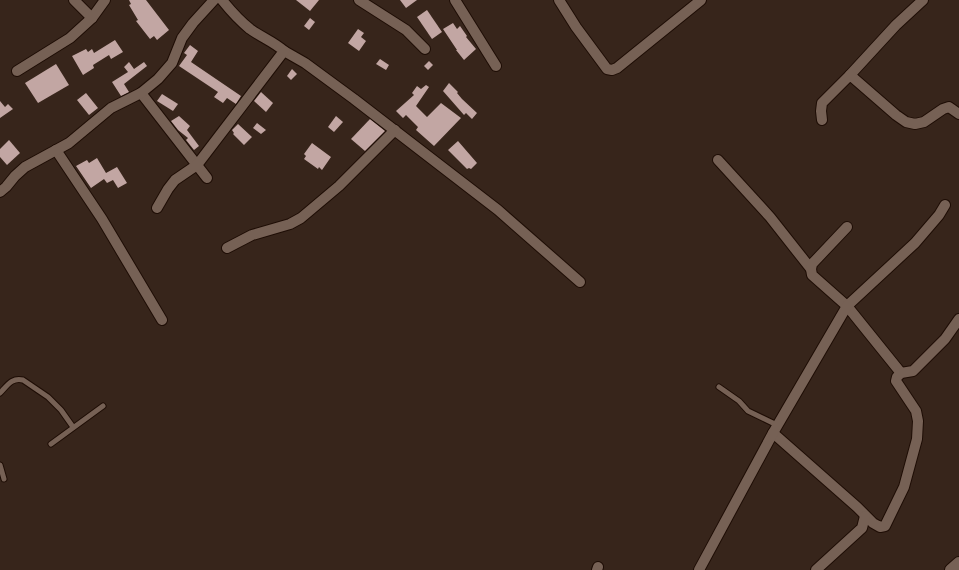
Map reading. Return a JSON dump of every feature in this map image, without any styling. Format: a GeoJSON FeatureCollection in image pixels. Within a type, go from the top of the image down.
{"type":"FeatureCollection","features":[{"type":"Feature","properties":{"kind":"street"},"geometry":{"type":"LineString","coordinates":[[74,0],[92,18]]}},
{"type":"Feature","properties":{"kind":"street"},"geometry":{"type":"LineString","coordinates":[[17,71],[70,38],[92,18],[105,0]]}},
{"type":"Feature","properties":{"kind":"street"},"geometry":{"type":"LineString","coordinates":[[0,192],[25,167],[69,143],[111,108],[141,94],[158,79],[172,63],[182,38],[193,23],[214,0]]}},
{"type":"Feature","properties":{"kind":"street"},"geometry":{"type":"LineString","coordinates":[[222,0],[230,10],[250,28],[305,63],[395,130],[498,210],[580,282]]}},
{"type":"Feature","properties":{"kind":"street"},"geometry":{"type":"LineString","coordinates":[[359,0],[406,30],[425,49]]}},
{"type":"Feature","properties":{"kind":"street"},"geometry":{"type":"LineString","coordinates":[[455,0],[496,66]]}},
{"type":"Feature","properties":{"kind":"street"},"geometry":{"type":"LineString","coordinates":[[559,0],[576,27],[607,69],[612,70],[617,68],[701,0]]}},
{"type":"Feature","properties":{"kind":"street"},"geometry":{"type":"LineString","coordinates":[[822,120],[822,103],[896,25],[923,0]]}},
{"type":"Feature","properties":{"kind":"street"},"geometry":{"type":"LineString","coordinates":[[157,208],[175,180],[197,165],[284,51]]}},
{"type":"Feature","properties":{"kind":"street"},"geometry":{"type":"LineString","coordinates":[[850,75],[906,122],[915,124],[924,122],[943,109],[949,107],[959,114]]}},
{"type":"Feature","properties":{"kind":"street"},"geometry":{"type":"LineString","coordinates":[[141,94],[207,178]]}},
{"type":"Feature","properties":{"kind":"street"},"geometry":{"type":"LineString","coordinates":[[227,248],[252,235],[290,224],[301,218],[339,186],[395,130]]}},
{"type":"Feature","properties":{"kind":"street"},"geometry":{"type":"LineString","coordinates":[[56,150],[102,219],[162,320]]}},
{"type":"Feature","properties":{"kind":"street"},"geometry":{"type":"LineString","coordinates":[[718,160],[770,217],[811,269]]}},
{"type":"Feature","properties":{"kind":"street"},"geometry":{"type":"LineString","coordinates":[[700,570],[775,429],[847,306],[915,243],[939,215],[945,205]]}},
{"type":"Feature","properties":{"kind":"street"},"geometry":{"type":"LineString","coordinates":[[847,227],[812,264],[812,275],[847,306],[901,373]]}},
{"type":"Feature","properties":{"kind":"street"},"geometry":{"type":"LineString","coordinates":[[775,429],[865,516],[880,527],[885,526],[904,487],[917,439],[916,411],[896,381],[897,377],[901,373],[913,371],[945,340],[959,319]]}},
{"type":"Feature","properties":{"kind":"street"},"geometry":{"type":"LineString","coordinates":[[816,570],[862,528],[865,516]]}},
{"type":"Feature","properties":{"kind":"street"},"geometry":{"type":"LineString","coordinates":[[951,570],[959,563]]}},
{"type":"Feature","properties":{"kind":"lane"},"geometry":{"type":"LineString","coordinates":[[0,392],[12,380],[23,380],[48,397],[61,410],[73,426]]}},
{"type":"Feature","properties":{"kind":"lane"},"geometry":{"type":"LineString","coordinates":[[719,387],[739,401],[748,411],[775,429]]}},
{"type":"Feature","properties":{"kind":"lane"},"geometry":{"type":"LineString","coordinates":[[51,444],[73,426],[103,406]]}},
{"type":"Feature","properties":{"kind":"lane"},"geometry":{"type":"LineString","coordinates":[[0,465],[4,479]]}},
{"type":"Feature","properties":{"kind":"building"},"geometry":{"type":"Polygon","coordinates":[[[129,0],[146,0],[169,30],[157,40],[154,36],[150,39],[136,21],[138,20],[129,5],[131,4],[129,0]]]}},
{"type":"Feature","properties":{"kind":"building"},"geometry":{"type":"Polygon","coordinates":[[[296,0],[319,0],[310,11],[296,0]]]}},
{"type":"Feature","properties":{"kind":"building"},"geometry":{"type":"Polygon","coordinates":[[[400,0],[417,0],[406,8],[400,0]]]}},
{"type":"Feature","properties":{"kind":"building"},"geometry":{"type":"Polygon","coordinates":[[[427,10],[442,32],[432,39],[417,17],[427,10]]]}},
{"type":"Feature","properties":{"kind":"building"},"geometry":{"type":"Polygon","coordinates":[[[310,18],[315,22],[309,30],[304,26],[310,18]]]}},
{"type":"Feature","properties":{"kind":"building"},"geometry":{"type":"Polygon","coordinates":[[[453,23],[457,29],[460,26],[467,36],[466,37],[476,49],[464,60],[443,29],[453,23]]]}},
{"type":"Feature","properties":{"kind":"building"},"geometry":{"type":"Polygon","coordinates":[[[358,29],[364,33],[361,37],[366,41],[359,51],[348,43],[358,29]]]}},
{"type":"Feature","properties":{"kind":"building"},"geometry":{"type":"Polygon","coordinates":[[[115,40],[123,52],[111,59],[109,55],[93,65],[94,68],[83,75],[72,56],[86,49],[88,52],[92,49],[94,53],[115,40]]]}},
{"type":"Feature","properties":{"kind":"building"},"geometry":{"type":"Polygon","coordinates":[[[190,45],[198,51],[191,62],[241,96],[236,104],[227,98],[223,103],[214,97],[218,92],[179,66],[187,55],[184,53],[190,45]]]}},
{"type":"Feature","properties":{"kind":"building"},"geometry":{"type":"Polygon","coordinates":[[[380,59],[389,65],[386,70],[376,64],[380,59]]]}},
{"type":"Feature","properties":{"kind":"building"},"geometry":{"type":"Polygon","coordinates":[[[429,61],[433,65],[428,70],[424,66],[429,61]]]}},
{"type":"Feature","properties":{"kind":"building"},"geometry":{"type":"Polygon","coordinates":[[[129,62],[134,69],[144,62],[147,66],[124,84],[129,92],[121,96],[112,82],[128,72],[124,67],[129,62]]]}},
{"type":"Feature","properties":{"kind":"building"},"geometry":{"type":"Polygon","coordinates":[[[56,64],[69,85],[38,103],[25,83],[56,64]]]}},
{"type":"Feature","properties":{"kind":"building"},"geometry":{"type":"Polygon","coordinates":[[[292,69],[297,74],[291,80],[287,76],[292,69]]]}},
{"type":"Feature","properties":{"kind":"building"},"geometry":{"type":"Polygon","coordinates":[[[449,83],[458,92],[457,93],[462,99],[477,113],[472,119],[466,113],[464,115],[443,91],[449,83]]]}},
{"type":"Feature","properties":{"kind":"building"},"geometry":{"type":"Polygon","coordinates":[[[426,85],[429,87],[416,106],[427,117],[441,103],[461,118],[434,146],[416,130],[418,127],[406,115],[403,118],[396,111],[414,95],[412,93],[417,86],[421,89],[426,85]]]}},
{"type":"Feature","properties":{"kind":"building"},"geometry":{"type":"Polygon","coordinates":[[[261,92],[273,103],[266,112],[254,101],[261,92]]]}},
{"type":"Feature","properties":{"kind":"building"},"geometry":{"type":"Polygon","coordinates":[[[86,93],[98,108],[89,115],[77,100],[86,93]]]}},
{"type":"Feature","properties":{"kind":"building"},"geometry":{"type":"Polygon","coordinates":[[[162,94],[178,104],[173,111],[157,101],[162,94]]]}},
{"type":"Feature","properties":{"kind":"building"},"geometry":{"type":"Polygon","coordinates":[[[0,101],[5,107],[8,104],[13,109],[0,118],[0,101]]]}},
{"type":"Feature","properties":{"kind":"building"},"geometry":{"type":"Polygon","coordinates":[[[179,116],[190,126],[187,130],[199,146],[194,150],[186,140],[188,138],[178,130],[171,121],[179,116]]]}},
{"type":"Feature","properties":{"kind":"building"},"geometry":{"type":"Polygon","coordinates":[[[336,116],[343,122],[334,132],[328,127],[336,116]]]}},
{"type":"Feature","properties":{"kind":"building"},"geometry":{"type":"Polygon","coordinates":[[[370,119],[385,131],[365,151],[351,139],[370,119]]]}},
{"type":"Feature","properties":{"kind":"building"},"geometry":{"type":"Polygon","coordinates":[[[257,123],[266,130],[261,134],[253,128],[257,123]]]}},
{"type":"Feature","properties":{"kind":"building"},"geometry":{"type":"Polygon","coordinates":[[[238,124],[252,137],[244,145],[233,134],[234,133],[232,130],[238,124]]]}},
{"type":"Feature","properties":{"kind":"building"},"geometry":{"type":"Polygon","coordinates":[[[9,140],[20,153],[7,165],[0,157],[0,149],[9,140]]]}},
{"type":"Feature","properties":{"kind":"building"},"geometry":{"type":"Polygon","coordinates":[[[458,141],[477,163],[471,169],[467,169],[448,150],[458,141]]]}},
{"type":"Feature","properties":{"kind":"building"},"geometry":{"type":"Polygon","coordinates":[[[312,143],[331,157],[322,170],[319,167],[318,169],[304,159],[306,156],[304,154],[312,143]]]}},
{"type":"Feature","properties":{"kind":"building"},"geometry":{"type":"Polygon","coordinates":[[[97,158],[106,173],[117,167],[127,183],[118,188],[113,180],[107,183],[104,179],[91,188],[76,166],[87,160],[89,163],[97,158]]]}}]}
